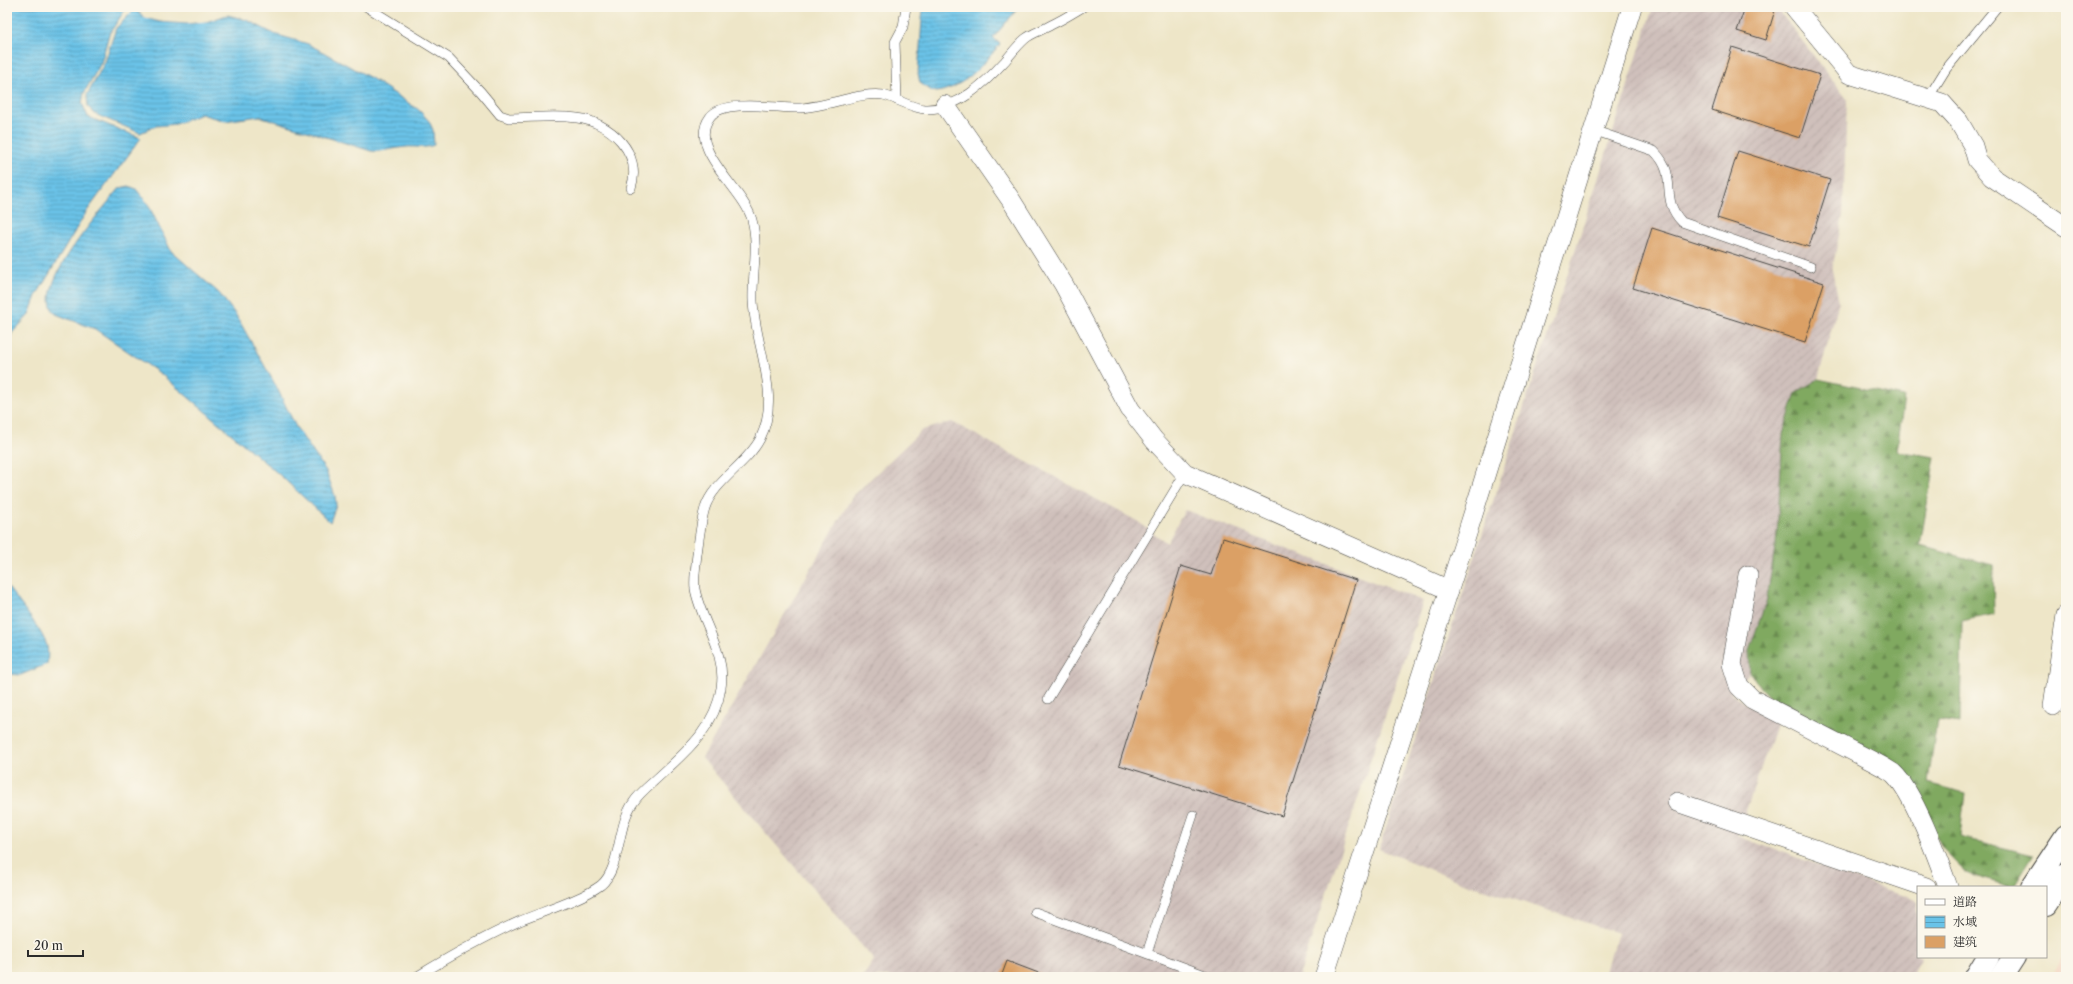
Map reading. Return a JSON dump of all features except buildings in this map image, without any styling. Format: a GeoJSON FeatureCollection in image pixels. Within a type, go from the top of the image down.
{"type":"FeatureCollection","features":[{"type":"Feature","properties":{"kind":"main road"},"geometry":{"type":"LineString","coordinates":[[2033,886],[2066,836]]}},
{"type":"Feature","properties":{"kind":"main road"},"geometry":{"type":"LineString","coordinates":[[2047,903],[2066,874]]}},
{"type":"Feature","properties":{"kind":"main road"},"geometry":{"type":"LineString","coordinates":[[1976,977],[1987,958]]}},
{"type":"Feature","properties":{"kind":"main road"},"geometry":{"type":"LineString","coordinates":[[2001,977],[2013,958]]}},
{"type":"Feature","properties":{"kind":"street"},"geometry":{"type":"LineString","coordinates":[[1324,977],[1449,590],[1632,7]]}},
{"type":"Feature","properties":{"kind":"street"},"geometry":{"type":"LineString","coordinates":[[1794,7],[1849,74],[1942,102],[1960,122],[1973,146],[1977,160],[1992,177],[2066,227]]}},
{"type":"Feature","properties":{"kind":"street"},"geometry":{"type":"LineString","coordinates":[[945,105],[1011,200],[1060,279],[1130,409],[1154,440],[1185,473],[1449,590]]}},
{"type":"Feature","properties":{"kind":"street"},"geometry":{"type":"LineString","coordinates":[[1748,575],[1732,664],[1739,686],[1752,699],[1874,762],[1893,774],[1907,792],[1920,819],[1948,886]]}},
{"type":"Feature","properties":{"kind":"street"},"geometry":{"type":"LineString","coordinates":[[2053,706],[2066,615]]}},
{"type":"Feature","properties":{"kind":"street"},"geometry":{"type":"LineString","coordinates":[[1676,802],[1923,886]]}},
{"type":"Feature","properties":{"kind":"lane"},"geometry":{"type":"LineString","coordinates":[[367,7],[449,58],[500,115],[509,118],[577,118],[610,131],[621,140],[631,158],[634,173],[630,188]]}},
{"type":"Feature","properties":{"kind":"lane"},"geometry":{"type":"LineString","coordinates":[[897,100],[895,42],[903,28],[906,7]]}},
{"type":"Feature","properties":{"kind":"lane"},"geometry":{"type":"LineString","coordinates":[[416,977],[476,943],[551,908],[585,895],[606,881],[625,820],[633,802],[697,740],[711,720],[718,702],[722,688],[722,673],[718,654],[705,621],[695,588],[703,513],[712,495],[754,449],[760,439],[768,416],[769,392],[753,303],[755,245],[752,220],[739,194],[714,163],[707,149],[704,135],[707,120],[717,110],[732,107],[804,108],[868,95],[881,94],[923,109],[945,105],[965,97],[1001,66],[1026,38],[1061,21],[1083,7]]}},
{"type":"Feature","properties":{"kind":"lane"},"geometry":{"type":"LineString","coordinates":[[1928,98],[1946,69],[1997,7]]}},
{"type":"Feature","properties":{"kind":"lane"},"geometry":{"type":"LineString","coordinates":[[1593,130],[1654,151],[1660,157],[1669,174],[1670,203],[1674,212],[1682,222],[1811,267]]}},
{"type":"Feature","properties":{"kind":"lane"},"geometry":{"type":"LineString","coordinates":[[1048,699],[1185,473]]}},
{"type":"Feature","properties":{"kind":"lane"},"geometry":{"type":"LineString","coordinates":[[1147,953],[1193,815]]}},
{"type":"Feature","properties":{"kind":"lane"},"geometry":{"type":"LineString","coordinates":[[1035,912],[1206,976]]}},
{"type":"Feature","properties":{"kind":"shaded area"},"geometry":{"type":"Polygon","coordinates":[[[1653,7],[1776,7],[1847,99],[1843,216],[1832,270],[1839,301],[1818,379],[1796,393],[1783,434],[1777,534],[1767,599],[1749,651],[1750,672],[1731,694],[1777,722],[1737,836],[1917,901],[1917,958],[1921,958],[1911,977],[1603,977],[1618,933],[1461,882],[1379,849],[1565,282],[1653,7]]]}},
{"type":"Feature","properties":{"kind":"shaded area"},"geometry":{"type":"Polygon","coordinates":[[[952,422],[1137,521],[1167,543],[1185,510],[1423,601],[1299,977],[863,977],[874,960],[702,758],[852,497],[922,430],[952,422]]]}},
{"type":"Feature","properties":{"kind":"shaded area"},"geometry":{"type":"Polygon","coordinates":[[[2066,950],[2066,977],[2051,977],[2066,950]]]}},
{"type":"Feature","properties":{"kind":"green space"},"geometry":{"type":"Polygon","coordinates":[[[1818,379],[1904,397],[1897,451],[1935,457],[1920,546],[1993,565],[1994,614],[1962,621],[1960,723],[1937,720],[1928,783],[1965,793],[1960,837],[2033,855],[2014,886],[1974,876],[1963,869],[1943,849],[1915,793],[1770,697],[1756,682],[1750,672],[1749,651],[1767,599],[1777,534],[1783,434],[1796,393],[1818,379]]]}},
{"type":"Feature","properties":{"kind":"water"},"geometry":{"type":"Polygon","coordinates":[[[7,7],[127,7],[109,34],[101,63],[84,93],[82,103],[88,117],[141,138],[87,211],[36,296],[29,315],[12,333],[7,346],[7,7]]]}},
{"type":"Feature","properties":{"kind":"water"},"geometry":{"type":"Polygon","coordinates":[[[923,7],[1019,7],[993,38],[1000,44],[987,60],[965,80],[937,92],[932,91],[920,83],[918,73],[923,7]]]}},
{"type":"Feature","properties":{"kind":"water"},"geometry":{"type":"Polygon","coordinates":[[[135,9],[145,18],[160,22],[186,24],[206,22],[227,15],[247,20],[274,34],[308,44],[371,78],[419,110],[429,121],[433,130],[434,145],[427,147],[406,147],[371,151],[259,116],[225,121],[201,114],[176,124],[156,126],[140,133],[95,114],[88,107],[87,95],[105,62],[116,28],[135,9]]]}},
{"type":"Feature","properties":{"kind":"water"},"geometry":{"type":"Polygon","coordinates":[[[129,186],[136,189],[148,204],[171,251],[219,293],[236,315],[276,386],[296,427],[326,471],[335,496],[336,505],[330,522],[282,477],[161,374],[95,329],[56,314],[50,302],[52,287],[60,269],[85,231],[99,213],[120,188],[129,186]]]}},
{"type":"Feature","properties":{"kind":"water"},"geometry":{"type":"Polygon","coordinates":[[[7,586],[35,624],[47,646],[47,664],[21,675],[7,674],[7,586]]]}}]}
